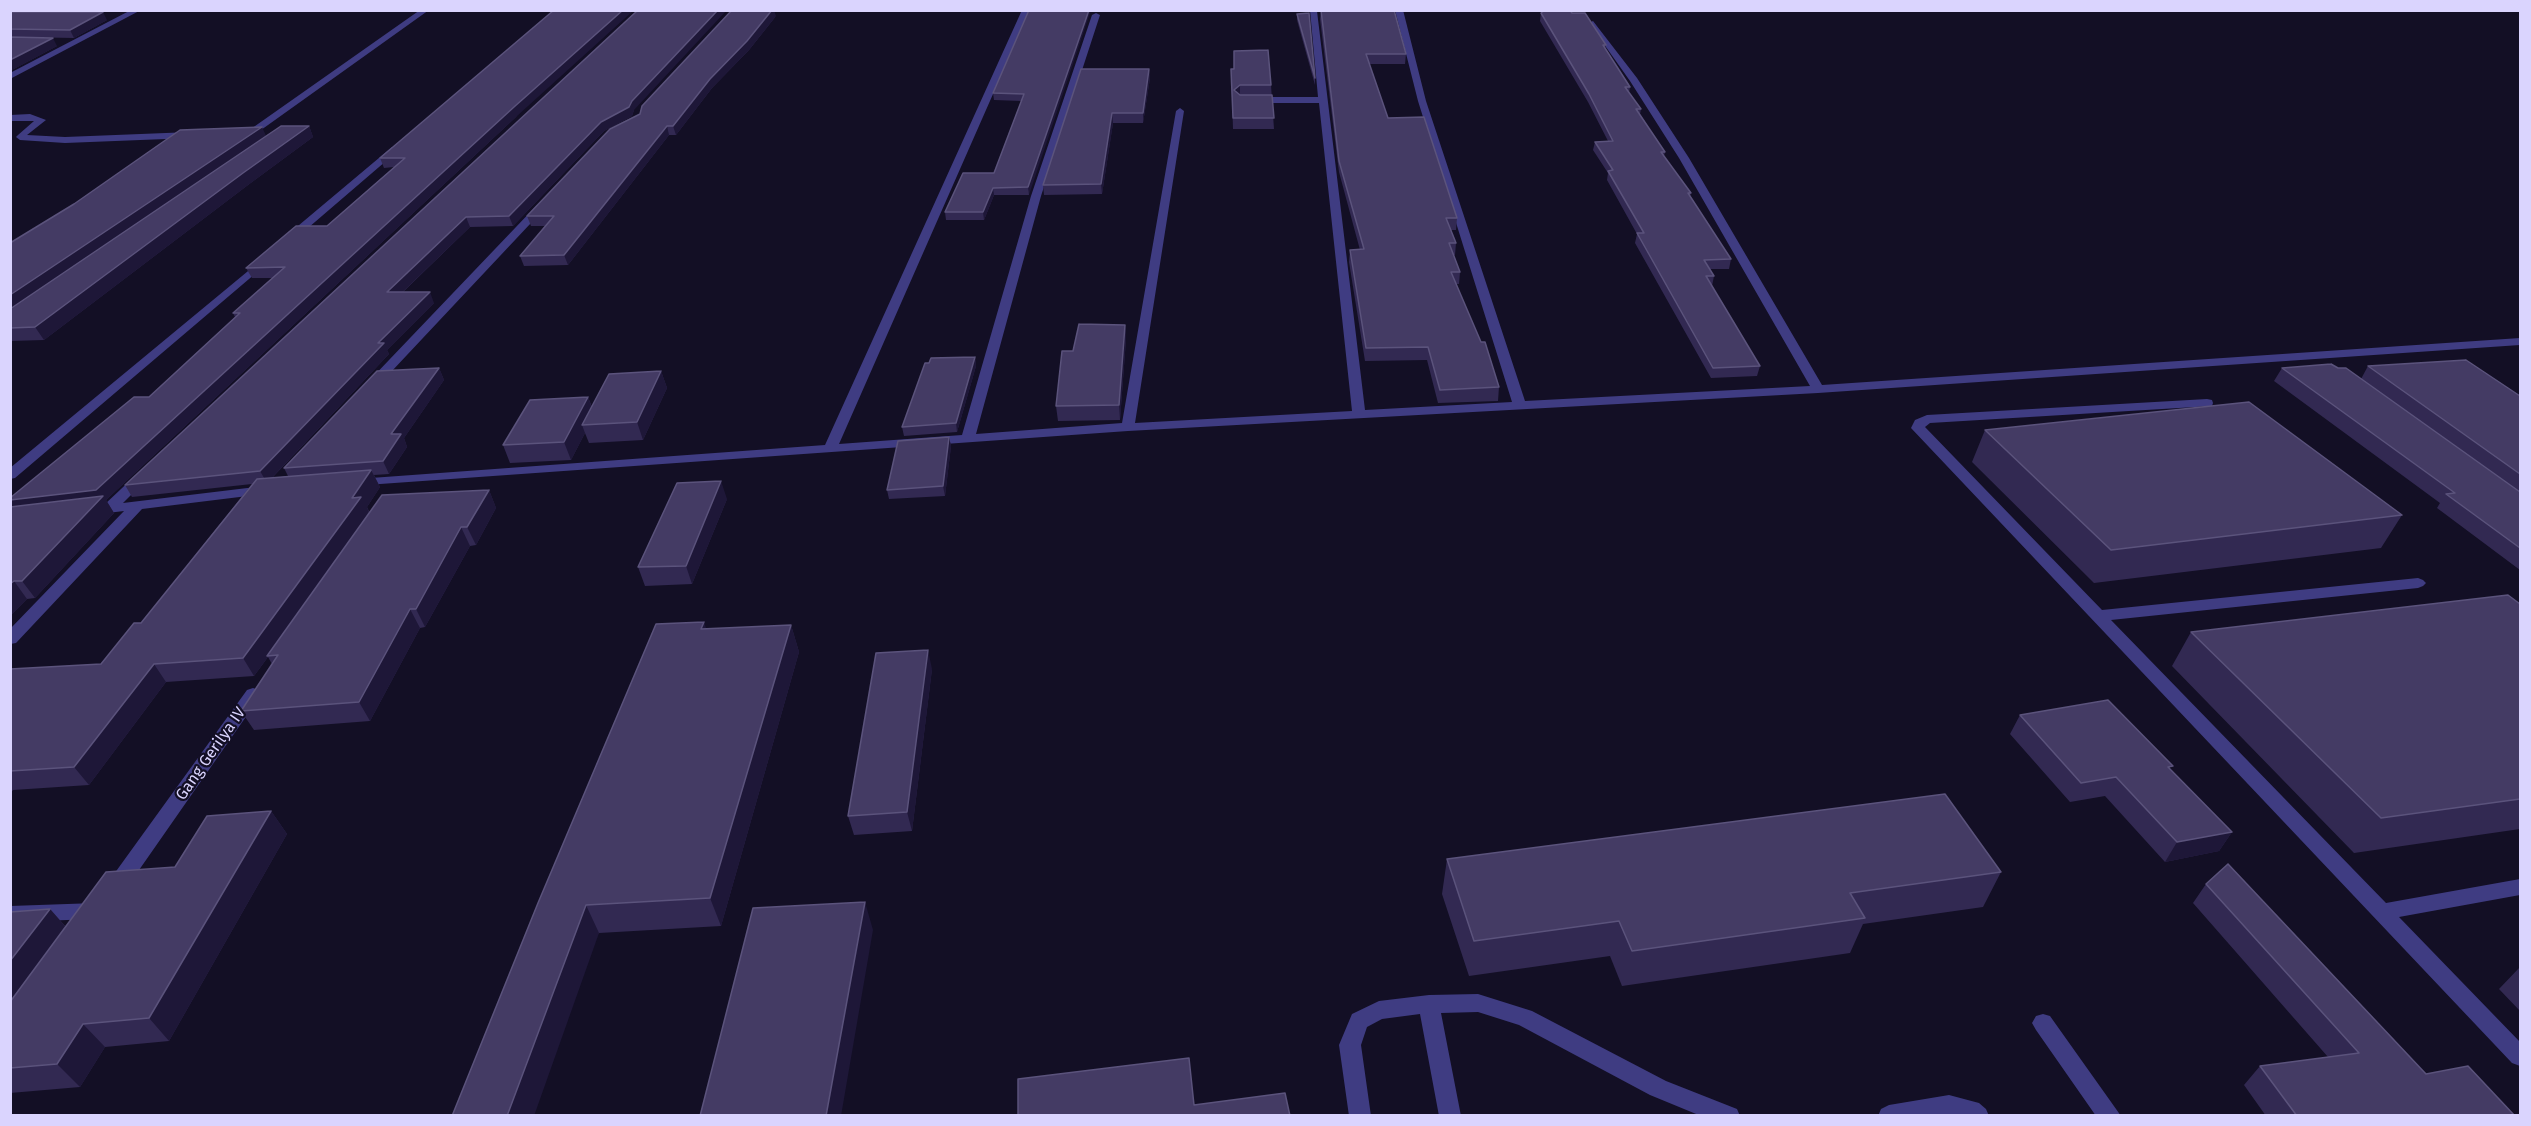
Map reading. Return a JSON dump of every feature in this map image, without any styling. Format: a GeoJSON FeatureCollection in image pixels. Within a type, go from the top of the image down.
{"type":"FeatureCollection","features":[{"type":"Feature","properties":{"kind":"street"},"geometry":{"type":"LineString","coordinates":[[13,74],[138,10]]}},
{"type":"Feature","properties":{"kind":"street"},"geometry":{"type":"LineString","coordinates":[[251,133],[426,10]]}},
{"type":"Feature","properties":{"kind":"street"},"geometry":{"type":"LineString","coordinates":[[831,447],[1026,10]]}},
{"type":"Feature","properties":{"kind":"street"},"geometry":{"type":"LineString","coordinates":[[1313,10],[1359,414]]}},
{"type":"Feature","properties":{"kind":"street"},"geometry":{"type":"LineString","coordinates":[[1399,10],[1422,100],[1520,407]]}},
{"type":"Feature","properties":{"kind":"street"},"geometry":{"type":"LineString","coordinates":[[968,439],[1036,196],[1096,15]]}},
{"type":"Feature","properties":{"kind":"street"},"geometry":{"type":"LineString","coordinates":[[104,16],[127,16]]}},
{"type":"Feature","properties":{"kind":"street"},"geometry":{"type":"LineString","coordinates":[[1593,23],[1634,80],[1684,158],[1818,388]]}},
{"type":"Feature","properties":{"kind":"street"},"geometry":{"type":"LineString","coordinates":[[54,42],[76,42]]}},
{"type":"Feature","properties":{"kind":"street"},"geometry":{"type":"LineString","coordinates":[[1240,100],[1323,100]]}},
{"type":"Feature","properties":{"kind":"street"},"geometry":{"type":"LineString","coordinates":[[1128,428],[1180,111]]}},
{"type":"Feature","properties":{"kind":"street"},"geometry":{"type":"LineString","coordinates":[[10,117],[41,120],[24,133],[21,137],[23,138],[65,140],[205,134]]}},
{"type":"Feature","properties":{"kind":"street"},"geometry":{"type":"LineString","coordinates":[[239,133],[268,133]]}},
{"type":"Feature","properties":{"kind":"street"},"geometry":{"type":"LineString","coordinates":[[285,243],[404,142]]}},
{"type":"Feature","properties":{"kind":"street"},"geometry":{"type":"LineString","coordinates":[[361,396],[547,200]]}},
{"type":"Feature","properties":{"kind":"street"},"geometry":{"type":"LineString","coordinates":[[10,475],[276,250]]}},
{"type":"Feature","properties":{"kind":"street"},"geometry":{"type":"LineString","coordinates":[[339,484],[831,447],[1128,428],[1818,388],[2323,362],[2435,348],[2520,342]]}},
{"type":"Feature","properties":{"kind":"street"},"geometry":{"type":"LineString","coordinates":[[2435,348],[2452,359]]}},
{"type":"Feature","properties":{"kind":"street"},"geometry":{"type":"LineString","coordinates":[[2207,403],[1927,419],[1920,423],[1918,428],[2520,1056]]}},
{"type":"Feature","properties":{"kind":"street"},"geometry":{"type":"LineString","coordinates":[[108,509],[151,469]]}},
{"type":"Feature","properties":{"kind":"street"},"geometry":{"type":"LineString","coordinates":[[392,498],[406,479]]}},
{"type":"Feature","properties":{"kind":"street"},"geometry":{"type":"LineString","coordinates":[[75,513],[272,489]]}},
{"type":"Feature","properties":{"kind":"street"},"geometry":{"type":"LineString","coordinates":[[10,639],[138,505]]}},
{"type":"Feature","properties":{"kind":"street"},"geometry":{"type":"LineString","coordinates":[[2096,616],[2418,583]]}},
{"type":"Feature","properties":{"kind":"street","name":"Gang Gerilya IV"},"geometry":{"type":"LineString","coordinates":[[86,930],[263,681]]}},
{"type":"Feature","properties":{"kind":"street"},"geometry":{"type":"LineString","coordinates":[[2381,912],[2520,886]]}},
{"type":"Feature","properties":{"kind":"street"},"geometry":{"type":"LineString","coordinates":[[10,914],[99,911]]}},
{"type":"Feature","properties":{"kind":"street"},"geometry":{"type":"LineString","coordinates":[[1360,1116],[1350,1046],[1359,1021],[1379,1010],[1429,1004],[1478,1003],[1525,1018],[1658,1088],[1729,1116]]}},
{"type":"Feature","properties":{"kind":"street"},"geometry":{"type":"LineString","coordinates":[[1429,1004],[1450,1116]]}},
{"type":"Feature","properties":{"kind":"street"},"geometry":{"type":"LineString","coordinates":[[2043,1023],[2110,1116]]}},
{"type":"Feature","properties":{"kind":"street"},"geometry":{"type":"LineString","coordinates":[[1889,1116],[1949,1106],[1971,1110],[1978,1116]]}},
{"type":"Feature","properties":{"kind":"building"},"geometry":{"type":"Polygon","coordinates":[[[554,10],[623,10],[96,490],[10,500],[134,397],[149,397],[240,313],[233,313],[285,267],[246,268],[296,226],[327,226],[405,158],[380,158],[554,10]]]}},
{"type":"Feature","properties":{"kind":"building"},"geometry":{"type":"Polygon","coordinates":[[[638,10],[718,10],[632,101],[629,107],[601,122],[509,216],[466,217],[387,292],[430,292],[378,343],[384,343],[260,471],[125,485],[638,10]]]}},
{"type":"Feature","properties":{"kind":"building"},"geometry":{"type":"Polygon","coordinates":[[[732,10],[772,10],[747,41],[710,79],[673,126],[667,126],[564,255],[520,256],[554,216],[527,216],[610,129],[640,114],[642,106],[732,10]]]}},
{"type":"Feature","properties":{"kind":"building"},"geometry":{"type":"Polygon","coordinates":[[[1029,10],[1089,10],[1028,187],[993,188],[983,212],[945,212],[963,173],[994,173],[1024,94],[993,93],[1029,10]]]}},
{"type":"Feature","properties":{"kind":"building"},"geometry":{"type":"Polygon","coordinates":[[[1321,10],[1394,10],[1406,54],[1366,54],[1388,118],[1424,117],[1457,218],[1446,218],[1456,243],[1449,243],[1460,272],[1451,272],[1481,342],[1485,342],[1499,387],[1440,390],[1428,347],[1366,348],[1350,250],[1364,249],[1339,161],[1321,10]]]}},
{"type":"Feature","properties":{"kind":"building"},"geometry":{"type":"Polygon","coordinates":[[[1545,10],[1570,10],[1572,13],[1585,13],[1606,45],[1603,45],[1630,87],[1625,87],[1641,109],[1636,109],[1665,152],[1661,152],[1691,193],[1688,193],[1731,259],[1704,260],[1714,276],[1706,276],[1760,366],[1713,368],[1637,233],[1644,233],[1608,171],[1613,170],[1595,142],[1613,141],[1589,94],[1541,13],[1545,10]]]}},
{"type":"Feature","properties":{"kind":"building"},"geometry":{"type":"Polygon","coordinates":[[[10,12],[103,12],[70,30],[10,29],[10,12]]]}},
{"type":"Feature","properties":{"kind":"building"},"geometry":{"type":"Polygon","coordinates":[[[1309,13],[1315,78],[1297,14],[1309,13]]]}},
{"type":"Feature","properties":{"kind":"building"},"geometry":{"type":"Polygon","coordinates":[[[10,37],[53,38],[10,60],[10,37]]]}},
{"type":"Feature","properties":{"kind":"building"},"geometry":{"type":"Polygon","coordinates":[[[1268,50],[1271,85],[1240,85],[1234,90],[1240,95],[1272,95],[1274,118],[1233,118],[1231,69],[1234,69],[1234,51],[1268,50]]]}},
{"type":"Feature","properties":{"kind":"building"},"geometry":{"type":"Polygon","coordinates":[[[1081,69],[1149,69],[1143,113],[1112,113],[1101,184],[1043,185],[1081,69]]]}},
{"type":"Feature","properties":{"kind":"building"},"geometry":{"type":"Polygon","coordinates":[[[281,126],[309,126],[35,327],[10,328],[10,309],[281,126]]]}},
{"type":"Feature","properties":{"kind":"building"},"geometry":{"type":"Polygon","coordinates":[[[262,127],[10,295],[10,243],[74,204],[180,130],[262,127]]]}},
{"type":"Feature","properties":{"kind":"building"},"geometry":{"type":"Polygon","coordinates":[[[1079,324],[1125,325],[1119,405],[1056,406],[1062,351],[1073,351],[1079,324]]]}},
{"type":"Feature","properties":{"kind":"building"},"geometry":{"type":"Polygon","coordinates":[[[975,357],[956,423],[902,427],[925,363],[929,363],[931,358],[975,357]]]}},
{"type":"Feature","properties":{"kind":"building"},"geometry":{"type":"Polygon","coordinates":[[[2466,360],[2520,396],[2520,474],[2368,366],[2466,360]]]}},
{"type":"Feature","properties":{"kind":"building"},"geometry":{"type":"Polygon","coordinates":[[[2331,364],[2338,368],[2346,368],[2520,492],[2520,548],[2446,494],[2455,493],[2282,368],[2331,364]]]}},
{"type":"Feature","properties":{"kind":"building"},"geometry":{"type":"Polygon","coordinates":[[[439,368],[391,434],[401,434],[383,461],[284,468],[377,371],[439,368]]]}},
{"type":"Feature","properties":{"kind":"building"},"geometry":{"type":"Polygon","coordinates":[[[661,371],[637,422],[582,425],[609,374],[661,371]]]}},
{"type":"Feature","properties":{"kind":"building"},"geometry":{"type":"Polygon","coordinates":[[[588,397],[564,442],[503,445],[530,400],[588,397]]]}},
{"type":"Feature","properties":{"kind":"building"},"geometry":{"type":"Polygon","coordinates":[[[2249,402],[2402,515],[2111,550],[1985,430],[2249,402]]]}},
{"type":"Feature","properties":{"kind":"building"},"geometry":{"type":"Polygon","coordinates":[[[949,437],[943,486],[887,490],[898,441],[949,437]]]}},
{"type":"Feature","properties":{"kind":"building"},"geometry":{"type":"Polygon","coordinates":[[[371,470],[352,498],[361,497],[243,658],[154,664],[74,767],[10,771],[10,669],[101,664],[134,623],[141,623],[257,479],[371,470]]]}},
{"type":"Feature","properties":{"kind":"building"},"geometry":{"type":"Polygon","coordinates":[[[721,481],[686,566],[638,567],[677,483],[721,481]]]}},
{"type":"Feature","properties":{"kind":"building"},"geometry":{"type":"Polygon","coordinates":[[[489,490],[467,527],[461,527],[416,609],[410,609],[359,702],[241,711],[278,655],[267,656],[382,495],[489,490]]]}},
{"type":"Feature","properties":{"kind":"building"},"geometry":{"type":"Polygon","coordinates":[[[103,496],[22,581],[14,581],[10,584],[10,507],[103,496]]]}},
{"type":"Feature","properties":{"kind":"building"},"geometry":{"type":"Polygon","coordinates":[[[2508,595],[2520,604],[2520,799],[2381,818],[2191,632],[2508,595]]]}},
{"type":"Feature","properties":{"kind":"building"},"geometry":{"type":"Polygon","coordinates":[[[704,622],[701,629],[791,625],[710,898],[586,905],[507,1116],[452,1116],[538,903],[656,624],[704,622]]]}},
{"type":"Feature","properties":{"kind":"building"},"geometry":{"type":"Polygon","coordinates":[[[928,650],[907,812],[848,816],[876,653],[928,650]]]}},
{"type":"Feature","properties":{"kind":"building"},"geometry":{"type":"Polygon","coordinates":[[[2108,700],[2173,766],[2168,767],[2232,832],[2177,842],[2116,777],[2081,783],[2020,715],[2108,700]]]}},
{"type":"Feature","properties":{"kind":"building"},"geometry":{"type":"Polygon","coordinates":[[[1945,794],[2001,872],[1850,893],[1865,918],[1632,951],[1619,921],[1474,941],[1447,859],[1945,794]]]}},
{"type":"Feature","properties":{"kind":"building"},"geometry":{"type":"Polygon","coordinates":[[[271,811],[149,1018],[83,1024],[57,1064],[10,1068],[10,1002],[106,872],[175,867],[207,816],[271,811]]]}},
{"type":"Feature","properties":{"kind":"building"},"geometry":{"type":"Polygon","coordinates":[[[2228,864],[2426,1074],[2468,1066],[2515,1116],[2297,1116],[2260,1066],[2359,1053],[2206,884],[2228,864]]]}},
{"type":"Feature","properties":{"kind":"building"},"geometry":{"type":"Polygon","coordinates":[[[865,902],[826,1116],[700,1116],[753,908],[865,902]]]}},
{"type":"Feature","properties":{"kind":"building"},"geometry":{"type":"Polygon","coordinates":[[[50,909],[10,961],[10,912],[50,909]]]}},
{"type":"Feature","properties":{"kind":"building"},"geometry":{"type":"Polygon","coordinates":[[[1189,1058],[1194,1105],[1285,1093],[1290,1116],[1018,1116],[1018,1079],[1189,1058]]]}}]}
